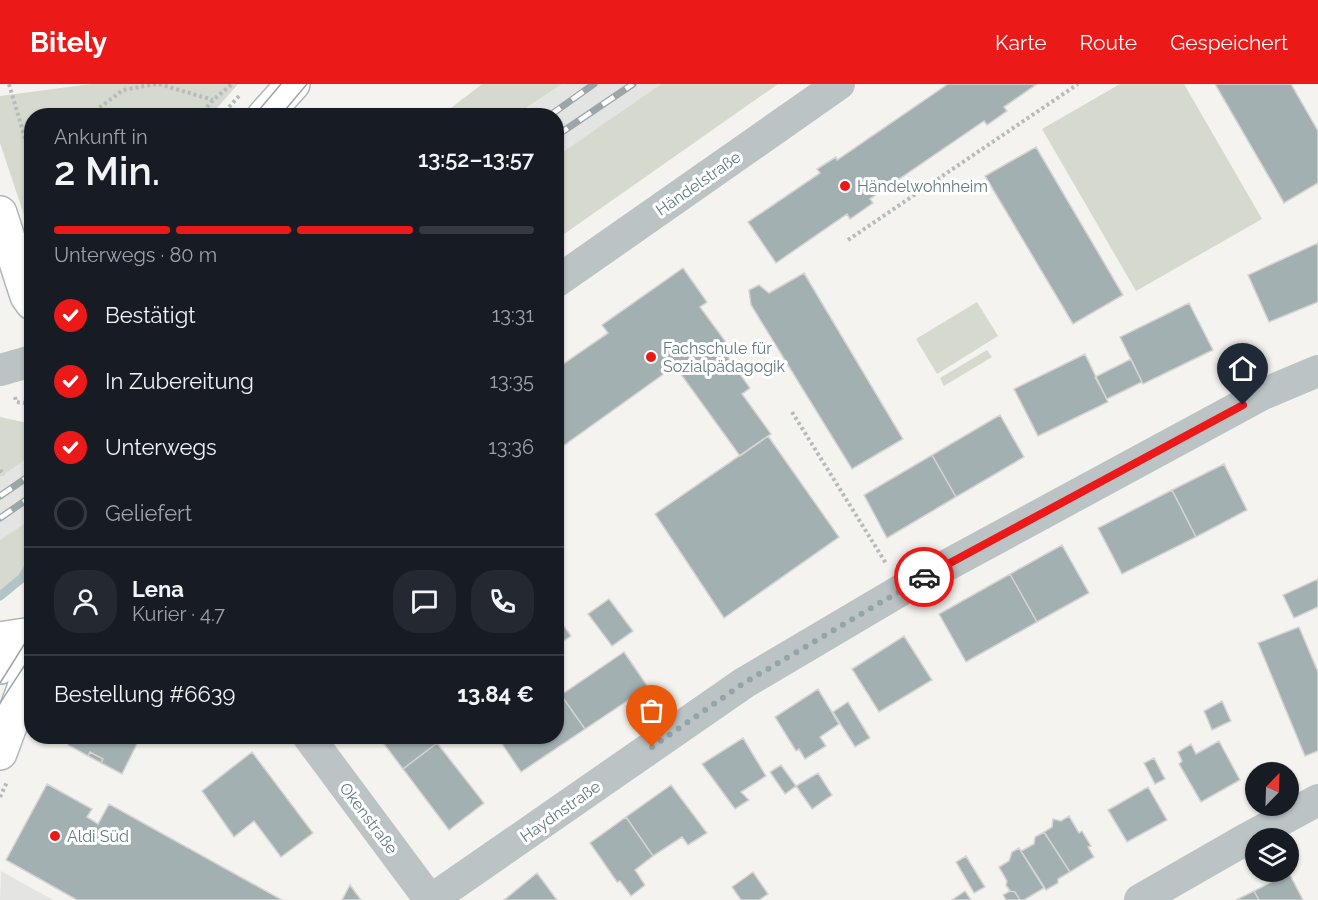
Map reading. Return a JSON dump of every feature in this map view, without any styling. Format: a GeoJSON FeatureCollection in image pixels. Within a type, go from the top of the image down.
{"type":"FeatureCollection","features":[{"type":"Feature","properties":{"kind":"main road"},"geometry":{"type":"LineString","coordinates":[[271,108],[293,84]]}},
{"type":"Feature","properties":{"kind":"main road"},"geometry":{"type":"LineString","coordinates":[[0,213],[24,287]]}},
{"type":"Feature","properties":{"kind":"main road"},"geometry":{"type":"LineString","coordinates":[[0,639],[24,635]]}},
{"type":"Feature","properties":{"kind":"main road"},"geometry":{"type":"LineString","coordinates":[[0,667],[24,647]]}},
{"type":"Feature","properties":{"kind":"main road"},"geometry":{"type":"LineString","coordinates":[[0,702],[24,666]]}},
{"type":"Feature","properties":{"kind":"main road"},"geometry":{"type":"LineString","coordinates":[[0,753],[24,688]]}},
{"type":"Feature","properties":{"kind":"street","name":"Händelstraße"},"geometry":{"type":"LineString","coordinates":[[564,276],[839,84]]}},
{"type":"Feature","properties":{"kind":"street"},"geometry":{"type":"LineString","coordinates":[[0,370],[24,363]]}},
{"type":"Feature","properties":{"kind":"street","name":"Haydnstraße"},"geometry":{"type":"LineString","coordinates":[[430,900],[744,683],[903,589],[1263,394],[1318,371]]}},
{"type":"Feature","properties":{"kind":"street","name":"Okenstraße"},"geometry":{"type":"LineString","coordinates":[[314,744],[430,900]]}},
{"type":"Feature","properties":{"kind":"street"},"geometry":{"type":"LineString","coordinates":[[1140,900],[1318,800]]}},
{"type":"Feature","properties":{"kind":"path"},"geometry":{"type":"LineString","coordinates":[[9,84],[24,136]]}},
{"type":"Feature","properties":{"kind":"path"},"geometry":{"type":"LineString","coordinates":[[99,108],[123,90],[157,84],[213,100]]}},
{"type":"Feature","properties":{"kind":"path"},"geometry":{"type":"LineString","coordinates":[[206,108],[232,84]]}},
{"type":"Feature","properties":{"kind":"path"},"geometry":{"type":"LineString","coordinates":[[848,240],[1078,84]]}},
{"type":"Feature","properties":{"kind":"path"},"geometry":{"type":"LineString","coordinates":[[228,108],[242,92]]}},
{"type":"Feature","properties":{"kind":"path"},"geometry":{"type":"LineString","coordinates":[[792,412],[903,589]]}},
{"type":"Feature","properties":{"kind":"path"},"geometry":{"type":"LineString","coordinates":[[0,470],[4,475]]}},
{"type":"Feature","properties":{"kind":"shaded area"},"geometry":{"type":"Polygon","coordinates":[[[91,84],[238,84],[217,108],[24,108],[24,215],[0,143],[0,96],[91,84]]]}},
{"type":"Feature","properties":{"kind":"shaded area"},"geometry":{"type":"Polygon","coordinates":[[[482,84],[562,84],[526,108],[451,108],[482,84]]]}},
{"type":"Feature","properties":{"kind":"shaded area"},"geometry":{"type":"Polygon","coordinates":[[[562,84],[661,84],[564,151],[564,108],[528,108],[562,84]]]}},
{"type":"Feature","properties":{"kind":"shaded area"},"geometry":{"type":"Polygon","coordinates":[[[661,84],[778,84],[564,234],[564,151],[661,84]]]}},
{"type":"Feature","properties":{"kind":"shaded area"},"geometry":{"type":"Polygon","coordinates":[[[1120,84],[1184,84],[1262,219],[1136,291],[1042,129],[1120,84]]]}},
{"type":"Feature","properties":{"kind":"shaded area"},"geometry":{"type":"Polygon","coordinates":[[[977,302],[998,336],[937,374],[916,339],[977,302]]]}},
{"type":"Feature","properties":{"kind":"shaded area"},"geometry":{"type":"Polygon","coordinates":[[[987,350],[992,357],[944,386],[940,378],[987,350]]]}},
{"type":"Feature","properties":{"kind":"shaded area"},"geometry":{"type":"Polygon","coordinates":[[[0,417],[24,422],[24,461],[0,477],[0,417]]]}},
{"type":"Feature","properties":{"kind":"shaded area"},"geometry":{"type":"Polygon","coordinates":[[[24,461],[24,524],[0,540],[0,477],[24,461]]]}},
{"type":"Feature","properties":{"kind":"shaded area"},"geometry":{"type":"Polygon","coordinates":[[[24,524],[24,582],[0,601],[0,540],[24,524]]]}},
{"type":"Feature","properties":{"kind":"shaded area"},"geometry":{"type":"Polygon","coordinates":[[[1,871],[53,900],[0,900],[1,871]]]}},
{"type":"Feature","properties":{"kind":"building","name":"Händelwohnheim"},"geometry":{"type":"Polygon","coordinates":[[[948,84],[1037,84],[1004,107],[1007,111],[987,125],[984,121],[870,199],[873,203],[850,219],[847,214],[776,263],[748,222],[820,173],[817,169],[836,157],[837,160],[948,84]]]}},
{"type":"Feature","properties":{"kind":"building"},"geometry":{"type":"Polygon","coordinates":[[[1215,84],[1291,84],[1318,131],[1318,183],[1284,203],[1215,84]]]}},
{"type":"Feature","properties":{"kind":"building","name":"Händelwohnheim"},"geometry":{"type":"Polygon","coordinates":[[[1036,147],[1123,295],[1073,324],[985,176],[1036,147]]]}},
{"type":"Feature","properties":{"kind":"building"},"geometry":{"type":"Polygon","coordinates":[[[1318,243],[1318,302],[1269,322],[1248,275],[1318,243]]]}},
{"type":"Feature","properties":{"kind":"building","name":"Fachschule für Sozialpädagogik"},"geometry":{"type":"Polygon","coordinates":[[[683,268],[707,302],[700,307],[728,345],[722,349],[750,388],[742,394],[771,434],[740,456],[675,366],[564,445],[564,363],[608,333],[602,325],[683,268]]]}},
{"type":"Feature","properties":{"kind":"building"},"geometry":{"type":"Polygon","coordinates":[[[804,273],[903,439],[852,469],[751,305],[749,290],[759,285],[769,293],[804,273]]]}},
{"type":"Feature","properties":{"kind":"building"},"geometry":{"type":"Polygon","coordinates":[[[1189,303],[1213,350],[1143,384],[1120,337],[1189,303]]]}},
{"type":"Feature","properties":{"kind":"building"},"geometry":{"type":"Polygon","coordinates":[[[1085,354],[1108,402],[1038,436],[1014,389],[1085,354]]]}},
{"type":"Feature","properties":{"kind":"building"},"geometry":{"type":"Polygon","coordinates":[[[1131,359],[1142,382],[1107,399],[1095,377],[1131,359]]]}},
{"type":"Feature","properties":{"kind":"building"},"geometry":{"type":"Polygon","coordinates":[[[1000,415],[1024,457],[956,497],[932,455],[1000,415]]]}},
{"type":"Feature","properties":{"kind":"building"},"geometry":{"type":"Polygon","coordinates":[[[768,436],[839,537],[724,618],[655,514],[768,436]]]}},
{"type":"Feature","properties":{"kind":"building"},"geometry":{"type":"Polygon","coordinates":[[[932,455],[956,497],[887,538],[864,495],[932,455]]]}},
{"type":"Feature","properties":{"kind":"building"},"geometry":{"type":"Polygon","coordinates":[[[1224,464],[1247,510],[1196,537],[1172,490],[1224,464]]]}},
{"type":"Feature","properties":{"kind":"building"},"geometry":{"type":"Polygon","coordinates":[[[1172,490],[1196,537],[1122,574],[1098,528],[1172,490]]]}},
{"type":"Feature","properties":{"kind":"building"},"geometry":{"type":"Polygon","coordinates":[[[1062,545],[1089,593],[1037,622],[1010,574],[1062,545]]]}},
{"type":"Feature","properties":{"kind":"building"},"geometry":{"type":"Polygon","coordinates":[[[1010,574],[1037,622],[966,662],[939,614],[1010,574]]]}},
{"type":"Feature","properties":{"kind":"building"},"geometry":{"type":"Polygon","coordinates":[[[1318,579],[1318,607],[1294,618],[1283,595],[1318,579]]]}},
{"type":"Feature","properties":{"kind":"building"},"geometry":{"type":"Polygon","coordinates":[[[609,599],[633,631],[612,646],[588,614],[609,599]]]}},
{"type":"Feature","properties":{"kind":"building"},"geometry":{"type":"Polygon","coordinates":[[[564,626],[571,636],[564,641],[564,626]]]}},
{"type":"Feature","properties":{"kind":"building"},"geometry":{"type":"Polygon","coordinates":[[[1299,627],[1318,672],[1318,751],[1305,756],[1258,643],[1299,627]]]}},
{"type":"Feature","properties":{"kind":"building"},"geometry":{"type":"Polygon","coordinates":[[[904,636],[932,680],[879,712],[852,669],[904,636]]]}},
{"type":"Feature","properties":{"kind":"building"},"geometry":{"type":"Polygon","coordinates":[[[624,652],[648,687],[585,729],[564,699],[564,693],[624,652]]]}},
{"type":"Feature","properties":{"kind":"building"},"geometry":{"type":"Polygon","coordinates":[[[818,689],[839,724],[820,737],[826,746],[805,759],[799,749],[796,751],[775,717],[818,689]]]}},
{"type":"Feature","properties":{"kind":"building"},"geometry":{"type":"Polygon","coordinates":[[[564,699],[585,729],[564,743],[564,699]]]}},
{"type":"Feature","properties":{"kind":"building"},"geometry":{"type":"Polygon","coordinates":[[[1222,701],[1231,721],[1212,730],[1204,711],[1222,701]]]}},
{"type":"Feature","properties":{"kind":"building"},"geometry":{"type":"Polygon","coordinates":[[[848,702],[870,738],[855,747],[833,712],[848,702]]]}},
{"type":"Feature","properties":{"kind":"building"},"geometry":{"type":"Polygon","coordinates":[[[743,738],[766,776],[741,792],[749,800],[735,809],[702,764],[743,738]]]}},
{"type":"Feature","properties":{"kind":"building"},"geometry":{"type":"Polygon","coordinates":[[[1219,741],[1240,780],[1201,802],[1179,764],[1182,761],[1178,752],[1191,744],[1196,754],[1219,741]]]}},
{"type":"Feature","properties":{"kind":"building"},"geometry":{"type":"Polygon","coordinates":[[[137,744],[122,774],[101,763],[103,759],[90,752],[88,756],[68,745],[137,744]]]}},
{"type":"Feature","properties":{"kind":"building"},"geometry":{"type":"Polygon","coordinates":[[[384,744],[436,744],[403,769],[384,744]]]}},
{"type":"Feature","properties":{"kind":"building"},"geometry":{"type":"Polygon","coordinates":[[[438,744],[484,803],[449,830],[403,769],[438,744]]]}},
{"type":"Feature","properties":{"kind":"building"},"geometry":{"type":"Polygon","coordinates":[[[502,744],[563,744],[521,772],[502,744]]]}},
{"type":"Feature","properties":{"kind":"building"},"geometry":{"type":"Polygon","coordinates":[[[90,752],[103,759],[101,763],[88,756],[90,752]]]}},
{"type":"Feature","properties":{"kind":"building"},"geometry":{"type":"Polygon","coordinates":[[[252,752],[313,833],[281,857],[254,821],[234,837],[202,791],[252,752]]]}},
{"type":"Feature","properties":{"kind":"building"},"geometry":{"type":"Polygon","coordinates":[[[1154,758],[1165,779],[1155,784],[1144,763],[1154,758]]]}},
{"type":"Feature","properties":{"kind":"building"},"geometry":{"type":"Polygon","coordinates":[[[781,765],[796,786],[785,794],[770,772],[781,765]]]}},
{"type":"Feature","properties":{"kind":"building"},"geometry":{"type":"Polygon","coordinates":[[[818,773],[832,795],[812,809],[796,786],[818,773]]]}},
{"type":"Feature","properties":{"kind":"building"},"geometry":{"type":"Polygon","coordinates":[[[47,784],[92,809],[87,817],[98,824],[109,804],[282,900],[77,900],[6,860],[47,784]]]}},
{"type":"Feature","properties":{"kind":"building"},"geometry":{"type":"Polygon","coordinates":[[[671,785],[707,833],[688,845],[682,837],[653,856],[626,817],[671,785]]]}},
{"type":"Feature","properties":{"kind":"building"},"geometry":{"type":"Polygon","coordinates":[[[1148,787],[1167,820],[1127,842],[1108,810],[1148,787]]]}},
{"type":"Feature","properties":{"kind":"building"},"geometry":{"type":"Polygon","coordinates":[[[1069,816],[1079,833],[1082,831],[1091,846],[1088,847],[1094,857],[1070,872],[1044,832],[1052,827],[1053,819],[1061,821],[1069,816]]]}},
{"type":"Feature","properties":{"kind":"building"},"geometry":{"type":"Polygon","coordinates":[[[626,817],[653,856],[635,870],[645,885],[631,896],[620,881],[617,882],[590,843],[626,817]]]}},
{"type":"Feature","properties":{"kind":"building"},"geometry":{"type":"Polygon","coordinates":[[[1044,832],[1070,872],[1046,890],[1021,851],[1034,844],[1035,837],[1044,832]]]}},
{"type":"Feature","properties":{"kind":"building"},"geometry":{"type":"Polygon","coordinates":[[[1019,848],[1044,888],[1024,900],[1020,900],[1015,892],[1010,891],[999,867],[1009,861],[1012,852],[1019,848]]]}},
{"type":"Feature","properties":{"kind":"building"},"geometry":{"type":"Polygon","coordinates":[[[966,856],[985,887],[974,893],[956,862],[966,856]]]}},
{"type":"Feature","properties":{"kind":"building"},"geometry":{"type":"Polygon","coordinates":[[[753,872],[768,894],[759,900],[741,900],[732,887],[753,872]]]}},
{"type":"Feature","properties":{"kind":"building"},"geometry":{"type":"Polygon","coordinates":[[[537,873],[557,900],[504,900],[537,873]]]}},
{"type":"Feature","properties":{"kind":"building"},"geometry":{"type":"Polygon","coordinates":[[[1272,882],[1294,882],[1303,900],[1259,900],[1254,891],[1272,882]]]}},
{"type":"Feature","properties":{"kind":"building"},"geometry":{"type":"Polygon","coordinates":[[[350,885],[361,900],[342,900],[350,885]]]}},
{"type":"Feature","properties":{"kind":"building"},"geometry":{"type":"Polygon","coordinates":[[[965,891],[971,900],[952,900],[965,891]]]}},
{"type":"Feature","properties":{"kind":"building"},"geometry":{"type":"Polygon","coordinates":[[[1010,891],[1015,892],[1020,900],[1006,900],[1003,895],[1010,891]]]}},
{"type":"Feature","properties":{"kind":"building"},"geometry":{"type":"Polygon","coordinates":[[[1254,891],[1259,900],[1236,900],[1254,891]]]}},
{"type":"Feature","properties":{"kind":"waterway"},"geometry":{"type":"LineString","coordinates":[[0,596],[24,575]]}},
{"type":"Feature","properties":{"kind":"tram line"},"geometry":{"type":"LineString","coordinates":[[261,108],[281,84]]}},
{"type":"Feature","properties":{"kind":"tram line"},"geometry":{"type":"LineString","coordinates":[[287,108],[307,84]]}},
{"type":"Feature","properties":{"kind":"tram line"},"geometry":{"type":"LineString","coordinates":[[0,683],[24,645]]}},
{"type":"Feature","properties":{"kind":"tram line"},"geometry":{"type":"LineString","coordinates":[[0,703],[24,666]]}},
{"type":"Feature","properties":{"kind":"railway"},"geometry":{"type":"LineString","coordinates":[[560,108],[594,84]]}},
{"type":"Feature","properties":{"kind":"railway"},"geometry":{"type":"LineString","coordinates":[[564,131],[633,84]]}},
{"type":"Feature","properties":{"kind":"railway"},"geometry":{"type":"LineString","coordinates":[[0,496],[24,480]]}},
{"type":"Feature","properties":{"kind":"railway"},"geometry":{"type":"LineString","coordinates":[[0,518],[24,502]]}},
{"type":"Feature","properties":{"kind":"way so far"},"geometry":{"type":"LineString","coordinates":[[652,747],[744,683],[924,577]]}},
{"type":"Feature","properties":{"kind":"place","name":"Händelwohnheim"},"geometry":{"type":"Point","coordinates":[845,186]}},
{"type":"Feature","properties":{"kind":"place","name":"Fachschule für Sozialpädagogik"},"geometry":{"type":"Point","coordinates":[651,357]}},
{"type":"Feature","properties":{"kind":"place","name":"Aldi Süd"},"geometry":{"type":"Point","coordinates":[55,836]}},
{"type":"Feature","properties":{"kind":"route"},"geometry":{"type":"LineString","coordinates":[[924,577],[1243,405]]}}]}
